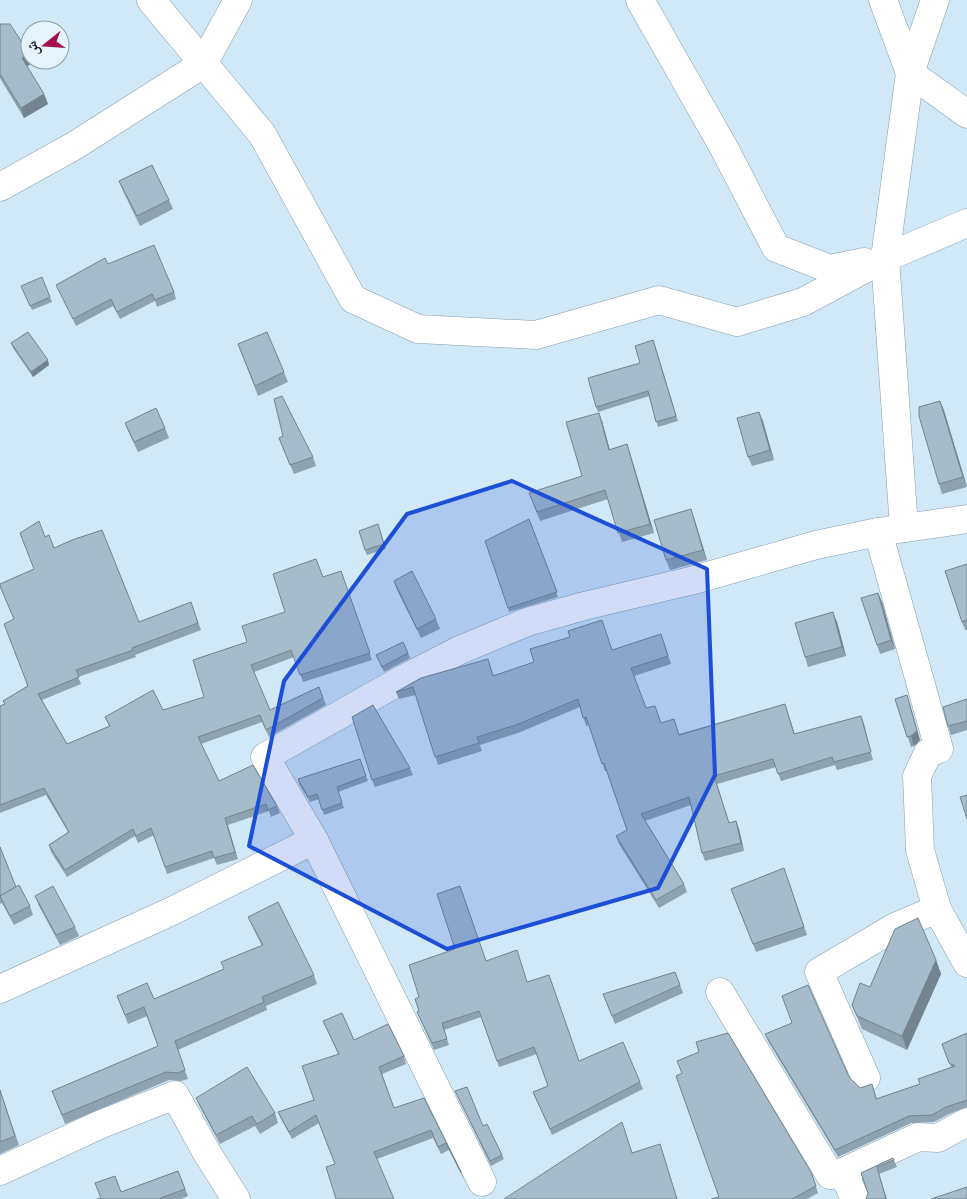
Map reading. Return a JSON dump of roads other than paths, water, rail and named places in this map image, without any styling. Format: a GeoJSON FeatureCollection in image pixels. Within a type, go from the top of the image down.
{"type":"FeatureCollection","features":[{"type":"Feature","properties":{"kind":"street"},"geometry":{"type":"LineString","coordinates":[[151,0],[202,64],[262,134],[353,299],[418,329],[536,335],[659,300],[737,322],[803,302],[885,258],[967,224]]}},
{"type":"Feature","properties":{"kind":"street"},"geometry":{"type":"LineString","coordinates":[[0,187],[74,146],[202,64],[238,0]]}},
{"type":"Feature","properties":{"kind":"street"},"geometry":{"type":"LineString","coordinates":[[640,0],[724,148],[776,248],[830,269],[885,258]]}},
{"type":"Feature","properties":{"kind":"street"},"geometry":{"type":"LineString","coordinates":[[883,0],[910,73],[967,114]]}},
{"type":"Feature","properties":{"kind":"street"},"geometry":{"type":"LineString","coordinates":[[904,528],[885,258],[910,73],[935,0]]}},
{"type":"Feature","properties":{"kind":"street"},"geometry":{"type":"LineString","coordinates":[[482,1182],[314,840],[265,757],[403,679],[460,650],[527,622],[584,606],[694,580],[816,545],[878,532],[967,519]]}},
{"type":"Feature","properties":{"kind":"street"},"geometry":{"type":"LineString","coordinates":[[878,532],[939,749],[928,754],[917,776],[920,850],[936,909],[967,963]]}},
{"type":"Feature","properties":{"kind":"street"},"geometry":{"type":"LineString","coordinates":[[0,988],[170,912],[314,840]]}},
{"type":"Feature","properties":{"kind":"street"},"geometry":{"type":"LineString","coordinates":[[866,1078],[819,972],[895,927],[936,909]]}},
{"type":"Feature","properties":{"kind":"street"},"geometry":{"type":"LineString","coordinates":[[720,992],[830,1175],[843,1172],[918,1138],[938,1138],[967,1122]]}},
{"type":"Feature","properties":{"kind":"street"},"geometry":{"type":"LineString","coordinates":[[0,1171],[99,1125],[174,1095],[236,1199]]}},
{"type":"Feature","properties":{"kind":"street"},"geometry":{"type":"LineString","coordinates":[[843,1172],[855,1199]]}}]}
